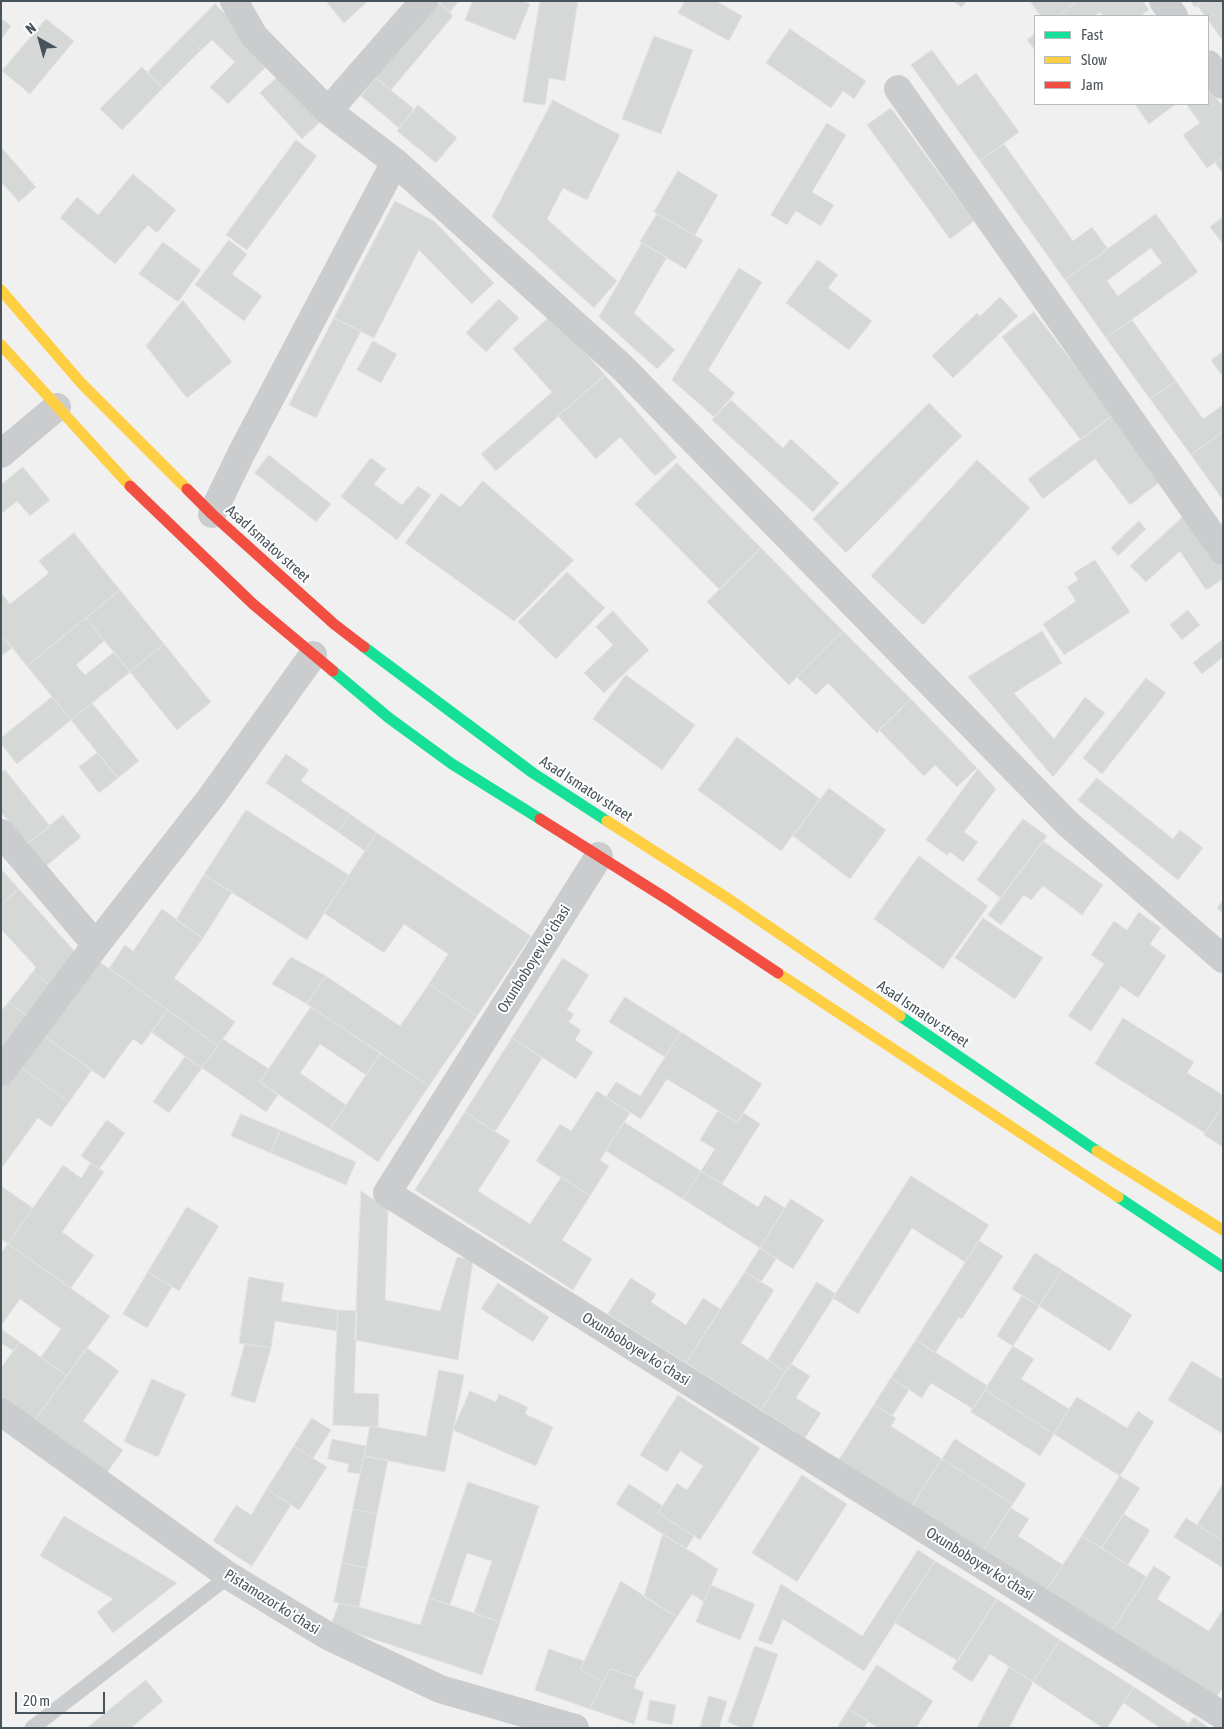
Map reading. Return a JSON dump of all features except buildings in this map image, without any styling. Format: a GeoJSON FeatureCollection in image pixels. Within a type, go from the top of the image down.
{"type":"FeatureCollection","features":[{"type":"Feature","properties":{"kind":"main road","name":"Asad Ismatov street"},"geometry":{"type":"LineString","coordinates":[[1,290],[80,383],[212,514],[334,624],[533,774],[727,898],[1099,1152],[1223,1230]]}},
{"type":"Feature","properties":{"kind":"main road"},"geometry":{"type":"LineString","coordinates":[[1,345],[126,482],[190,545],[253,604],[388,718],[452,764],[675,904],[1223,1267]]}},
{"type":"Feature","properties":{"kind":"street"},"geometry":{"type":"LineString","coordinates":[[234,1],[254,36],[328,111],[395,162],[622,367],[1067,823],[1223,959]]}},
{"type":"Feature","properties":{"kind":"street"},"geometry":{"type":"LineString","coordinates":[[328,111],[424,1]]}},
{"type":"Feature","properties":{"kind":"street"},"geometry":{"type":"LineString","coordinates":[[1163,1],[1173,15]]}},
{"type":"Feature","properties":{"kind":"street"},"geometry":{"type":"LineString","coordinates":[[1209,65],[1223,85]]}},
{"type":"Feature","properties":{"kind":"street"},"geometry":{"type":"LineString","coordinates":[[898,89],[1223,551]]}},
{"type":"Feature","properties":{"kind":"street"},"geometry":{"type":"LineString","coordinates":[[212,514],[242,452],[395,162]]}},
{"type":"Feature","properties":{"kind":"street"},"geometry":{"type":"LineString","coordinates":[[1,454],[56,407]]}},
{"type":"Feature","properties":{"kind":"street"},"geometry":{"type":"LineString","coordinates":[[1,1072],[212,796],[313,655]]}},
{"type":"Feature","properties":{"kind":"street"},"geometry":{"type":"LineString","coordinates":[[1,833],[96,946]]}},
{"type":"Feature","properties":{"kind":"street","name":"Oxunboboyev koʻchasi"},"geometry":{"type":"LineString","coordinates":[[599,856],[387,1193],[1223,1716]]}},
{"type":"Feature","properties":{"kind":"street","name":"Pistamozor koʻchasi"},"geometry":{"type":"LineString","coordinates":[[1,1412],[229,1576],[328,1636],[440,1689],[569,1727]]}},
{"type":"Feature","properties":{"kind":"lane"},"geometry":{"type":"LineString","coordinates":[[32,1728],[229,1576]]}},
{"type":"Feature","properties":{"kind":"traffic: fast"},"geometry":{"type":"LineString","coordinates":[[364,647],[533,773],[607,821]]}},
{"type":"Feature","properties":{"kind":"traffic: fast"},"geometry":{"type":"LineString","coordinates":[[333,671],[389,718],[452,764],[540,819]]}},
{"type":"Feature","properties":{"kind":"traffic: fast"},"geometry":{"type":"LineString","coordinates":[[900,1016],[1097,1151]]}},
{"type":"Feature","properties":{"kind":"traffic: fast"},"geometry":{"type":"LineString","coordinates":[[1118,1197],[1223,1267]]}},
{"type":"Feature","properties":{"kind":"traffic: slow"},"geometry":{"type":"LineString","coordinates":[[1,290],[81,383],[187,489]]}},
{"type":"Feature","properties":{"kind":"traffic: slow"},"geometry":{"type":"LineString","coordinates":[[1,345],[130,486]]}},
{"type":"Feature","properties":{"kind":"traffic: slow"},"geometry":{"type":"LineString","coordinates":[[607,821],[727,898],[900,1016]]}},
{"type":"Feature","properties":{"kind":"traffic: slow"},"geometry":{"type":"LineString","coordinates":[[778,973],[1118,1197]]}},
{"type":"Feature","properties":{"kind":"traffic: slow"},"geometry":{"type":"LineString","coordinates":[[1097,1151],[1223,1230]]}},
{"type":"Feature","properties":{"kind":"traffic: jam"},"geometry":{"type":"LineString","coordinates":[[130,486],[253,604],[333,671]]}},
{"type":"Feature","properties":{"kind":"traffic: jam"},"geometry":{"type":"LineString","coordinates":[[187,489],[212,514],[334,624],[364,647]]}},
{"type":"Feature","properties":{"kind":"traffic: jam"},"geometry":{"type":"LineString","coordinates":[[540,819],[667,899],[778,973]]}}]}
